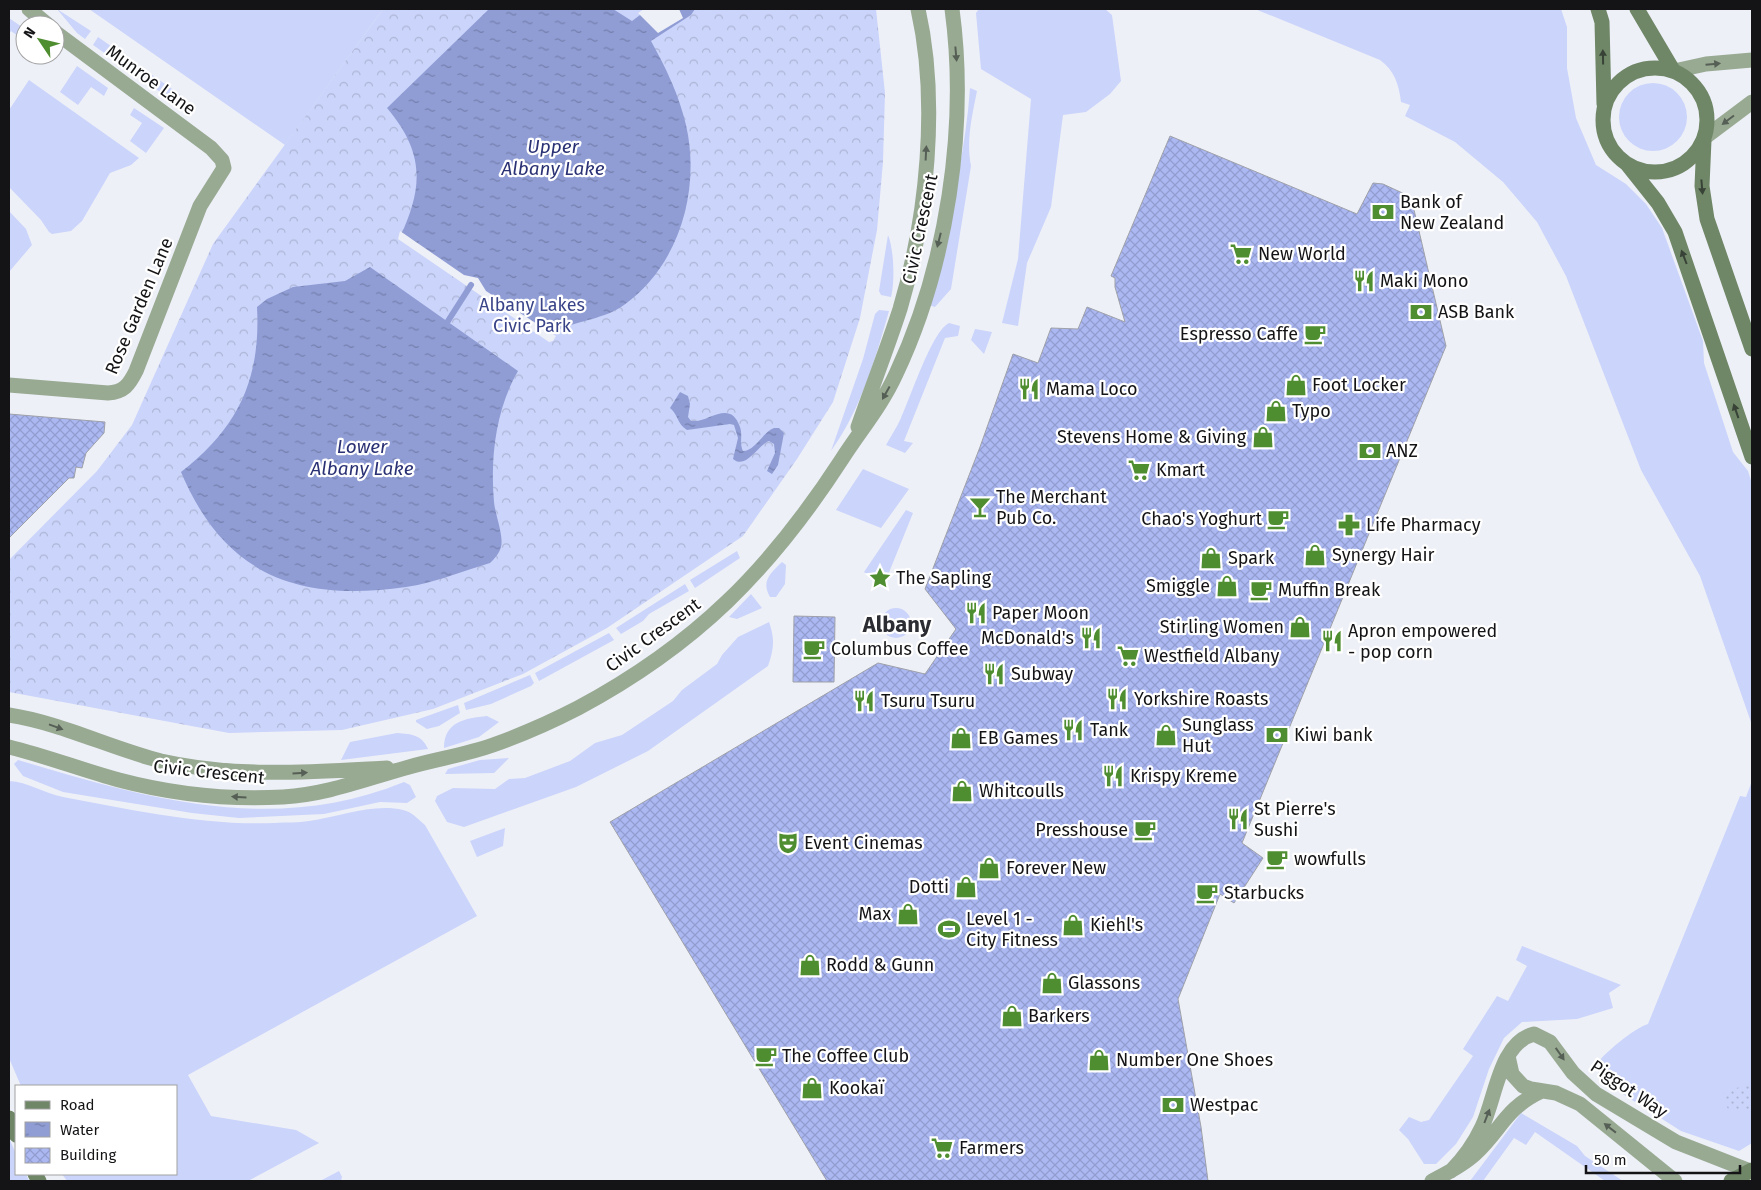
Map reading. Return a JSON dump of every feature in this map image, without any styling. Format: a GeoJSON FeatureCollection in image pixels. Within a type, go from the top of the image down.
{"type":"FeatureCollection","features":[{"type":"Feature","properties":{"kind":"main road"},"geometry":{"type":"LineString","coordinates":[[1598,9],[1602,22],[1603,128],[1606,139],[1614,153],[1627,164],[1658,203],[1675,232],[1752,457]]}},
{"type":"Feature","properties":{"kind":"main road"},"geometry":{"type":"LineString","coordinates":[[1637,9],[1674,71]]}},
{"type":"Feature","properties":{"kind":"main road"},"geometry":{"type":"LineString","coordinates":[[1604,106],[1614,87],[1631,73],[1652,67],[1674,71],[1690,80],[1701,94],[1707,121],[1704,138],[1702,186],[1707,220],[1752,349]]}},
{"type":"Feature","properties":{"kind":"main road"},"geometry":{"type":"LineString","coordinates":[[1627,164],[1651,172],[1676,168],[1692,156],[1704,138]]}},
{"type":"Feature","properties":{"kind":"main road"},"geometry":{"type":"LineString","coordinates":[[9,1118],[15,1133]]}},
{"type":"Feature","properties":{"kind":"main road"},"geometry":{"type":"LineString","coordinates":[[1731,1181],[1752,1170]]}},
{"type":"Feature","properties":{"kind":"street","name":"Civic Crescent"},"geometry":{"type":"LineString","coordinates":[[853,441],[890,338],[916,244],[924,185],[928,88],[922,27],[918,9]]}},
{"type":"Feature","properties":{"kind":"street"},"geometry":{"type":"LineString","coordinates":[[922,27],[924,9]]}},
{"type":"Feature","properties":{"kind":"street","name":"Civic Crescent"},"geometry":{"type":"LineString","coordinates":[[9,747],[119,780],[195,794],[238,797],[285,796],[335,790],[406,768],[492,746],[542,725],[601,695],[691,635],[750,581],[816,499],[853,441],[878,408],[896,376],[930,277],[945,219],[954,157],[958,98],[952,9]]}},
{"type":"Feature","properties":{"kind":"street","name":"Munroe Lane"},"geometry":{"type":"LineString","coordinates":[[65,39],[211,148],[222,160]]}},
{"type":"Feature","properties":{"kind":"street"},"geometry":{"type":"LineString","coordinates":[[1674,71],[1706,64],[1752,60]]}},
{"type":"Feature","properties":{"kind":"street"},"geometry":{"type":"LineString","coordinates":[[1704,138],[1752,102]]}},
{"type":"Feature","properties":{"kind":"street","name":"Rose Garden Lane"},"geometry":{"type":"LineString","coordinates":[[9,385],[108,393],[116,393],[126,388],[136,371],[200,206],[223,171],[222,160]]}},
{"type":"Feature","properties":{"kind":"street","name":"Civic Crescent"},"geometry":{"type":"LineString","coordinates":[[9,715],[42,722],[125,751],[197,768],[298,774],[406,768]]}},
{"type":"Feature","properties":{"kind":"street","name":"Piggot Way"},"geometry":{"type":"LineString","coordinates":[[1451,1171],[1463,1158],[1479,1134],[1510,1050],[1520,1038],[1534,1034],[1542,1036],[1556,1048],[1581,1081],[1596,1094],[1676,1142],[1752,1170]]}},
{"type":"Feature","properties":{"kind":"street"},"geometry":{"type":"LineString","coordinates":[[1508,1056],[1509,1065],[1517,1080],[1531,1089],[1567,1097],[1580,1104],[1675,1181]]}},
{"type":"Feature","properties":{"kind":"street","name":"Piggot Way"},"geometry":{"type":"LineString","coordinates":[[1432,1181],[1476,1154],[1517,1105],[1542,1091]]}},
{"type":"Feature","properties":{"kind":"green space"},"geometry":{"type":"Polygon","coordinates":[[[57,9],[91,31],[85,39],[77,33],[65,19],[65,15],[62,15],[57,9]]]}},
{"type":"Feature","properties":{"kind":"green space"},"geometry":{"type":"Polygon","coordinates":[[[89,9],[383,9],[285,145],[89,9]]]}},
{"type":"Feature","properties":{"kind":"green space","name":"Albany Lakes Civic Park"},"geometry":{"type":"Polygon","coordinates":[[[383,9],[876,9],[885,93],[883,162],[877,230],[860,318],[833,402],[797,459],[743,536],[607,628],[523,674],[433,709],[342,730],[229,733],[9,692],[9,560],[97,471],[132,425],[213,244],[383,9]]]}},
{"type":"Feature","properties":{"kind":"green space"},"geometry":{"type":"Polygon","coordinates":[[[979,9],[1105,9],[1112,15],[1121,81],[1110,94],[1086,112],[1063,115],[1051,207],[1027,263],[1018,326],[1002,323],[1018,259],[1031,99],[981,69],[976,13],[979,9]]]}},
{"type":"Feature","properties":{"kind":"green space"},"geometry":{"type":"Polygon","coordinates":[[[1255,9],[1561,9],[1567,27],[1567,68],[1576,118],[1596,165],[1626,184],[1646,204],[1662,228],[1703,341],[1704,363],[1733,452],[1748,471],[1752,484],[1752,725],[1700,576],[1641,470],[1566,276],[1537,222],[1503,182],[1455,142],[1405,116],[1410,105],[1401,102],[1395,78],[1389,68],[1380,60],[1255,9]]]}},
{"type":"Feature","properties":{"kind":"green space"},"geometry":{"type":"Polygon","coordinates":[[[9,18],[15,22],[15,34],[11,31],[9,34],[9,18]]]}},
{"type":"Feature","properties":{"kind":"green space"},"geometry":{"type":"Polygon","coordinates":[[[98,37],[185,98],[179,105],[93,45],[98,37]]]}},
{"type":"Feature","properties":{"kind":"green space"},"geometry":{"type":"Polygon","coordinates":[[[77,66],[108,88],[104,96],[91,87],[78,105],[60,92],[77,66]]]}},
{"type":"Feature","properties":{"kind":"green space"},"geometry":{"type":"Polygon","coordinates":[[[29,80],[139,158],[131,165],[110,173],[82,221],[71,231],[52,234],[49,232],[41,220],[9,187],[9,110],[29,80]]]}},
{"type":"Feature","properties":{"kind":"green space"},"geometry":{"type":"Polygon","coordinates":[[[1646,83],[1660,83],[1672,88],[1682,98],[1687,110],[1687,124],[1682,136],[1672,146],[1660,151],[1646,151],[1634,146],[1624,136],[1619,124],[1619,110],[1624,98],[1634,88],[1646,83]]]}},
{"type":"Feature","properties":{"kind":"green space"},"geometry":{"type":"Polygon","coordinates":[[[970,88],[977,91],[969,138],[971,166],[951,289],[935,307],[928,305],[959,170],[970,88]]]}},
{"type":"Feature","properties":{"kind":"green space"},"geometry":{"type":"Polygon","coordinates":[[[134,108],[164,128],[146,153],[130,141],[142,123],[130,115],[134,108]]]}},
{"type":"Feature","properties":{"kind":"green space"},"geometry":{"type":"Polygon","coordinates":[[[9,211],[26,229],[32,245],[9,272],[9,211]]]}},
{"type":"Feature","properties":{"kind":"green space"},"geometry":{"type":"Polygon","coordinates":[[[888,235],[892,248],[893,266],[891,297],[881,295],[879,291],[888,235]]]}},
{"type":"Feature","properties":{"kind":"green space"},"geometry":{"type":"Polygon","coordinates":[[[879,310],[889,311],[866,384],[851,418],[831,451],[863,359],[875,314],[879,310]]]}},
{"type":"Feature","properties":{"kind":"green space"},"geometry":{"type":"Polygon","coordinates":[[[949,323],[960,326],[958,336],[945,338],[904,441],[913,443],[905,453],[886,445],[901,418],[929,352],[942,329],[949,323]]]}},
{"type":"Feature","properties":{"kind":"green space"},"geometry":{"type":"Polygon","coordinates":[[[975,329],[992,332],[984,354],[971,340],[975,329]]]}},
{"type":"Feature","properties":{"kind":"green space"},"geometry":{"type":"Polygon","coordinates":[[[863,469],[909,489],[881,528],[836,510],[863,469]]]}},
{"type":"Feature","properties":{"kind":"green space"},"geometry":{"type":"Polygon","coordinates":[[[906,510],[913,513],[888,575],[877,570],[871,577],[864,572],[906,510]]]}},
{"type":"Feature","properties":{"kind":"green space"},"geometry":{"type":"Polygon","coordinates":[[[737,551],[740,558],[695,588],[690,580],[737,551]]]}},
{"type":"Feature","properties":{"kind":"green space"},"geometry":{"type":"Polygon","coordinates":[[[782,562],[786,565],[785,584],[776,597],[770,597],[766,586],[768,578],[782,562]]]}},
{"type":"Feature","properties":{"kind":"green space"},"geometry":{"type":"Polygon","coordinates":[[[685,584],[689,591],[649,614],[643,621],[621,634],[616,628],[685,584]]]}},
{"type":"Feature","properties":{"kind":"green space"},"geometry":{"type":"Polygon","coordinates":[[[751,594],[762,608],[737,619],[729,617],[751,594]]]}},
{"type":"Feature","properties":{"kind":"green space"},"geometry":{"type":"Polygon","coordinates":[[[896,608],[902,609],[910,617],[910,629],[902,637],[896,638],[890,637],[882,629],[881,623],[882,617],[890,609],[896,608]]]}},
{"type":"Feature","properties":{"kind":"green space"},"geometry":{"type":"Polygon","coordinates":[[[769,622],[773,644],[768,666],[648,751],[576,787],[464,827],[447,822],[435,801],[437,796],[453,788],[495,789],[509,779],[525,778],[570,761],[595,743],[622,735],[673,701],[682,690],[717,664],[722,655],[738,637],[769,622]]]}},
{"type":"Feature","properties":{"kind":"green space"},"geometry":{"type":"Polygon","coordinates":[[[609,633],[614,640],[539,681],[535,673],[609,633]]]}},
{"type":"Feature","properties":{"kind":"green space"},"geometry":{"type":"Polygon","coordinates":[[[530,675],[534,683],[531,686],[491,704],[466,710],[464,703],[530,675]]]}},
{"type":"Feature","properties":{"kind":"green space"},"geometry":{"type":"Polygon","coordinates":[[[458,705],[460,713],[439,726],[427,729],[416,722],[416,720],[458,705]]]}},
{"type":"Feature","properties":{"kind":"green space"},"geometry":{"type":"Polygon","coordinates":[[[487,716],[499,722],[479,737],[444,748],[448,732],[457,723],[471,718],[487,716]]]}},
{"type":"Feature","properties":{"kind":"green space"},"geometry":{"type":"Polygon","coordinates":[[[397,733],[420,738],[428,749],[341,760],[350,742],[397,733]]]}},
{"type":"Feature","properties":{"kind":"green space"},"geometry":{"type":"Polygon","coordinates":[[[509,758],[494,773],[445,774],[448,769],[480,760],[509,758]]]}},
{"type":"Feature","properties":{"kind":"green space"},"geometry":{"type":"Polygon","coordinates":[[[18,760],[114,787],[210,806],[258,809],[306,807],[355,798],[404,782],[410,785],[416,797],[407,803],[380,802],[324,814],[239,818],[192,813],[63,792],[23,776],[14,764],[18,760]]]}},
{"type":"Feature","properties":{"kind":"green space"},"geometry":{"type":"Polygon","coordinates":[[[9,781],[23,783],[63,797],[169,816],[222,822],[301,822],[368,809],[392,808],[403,810],[412,814],[425,825],[477,916],[188,1075],[211,1116],[296,1130],[319,1143],[248,1181],[67,1181],[63,1175],[178,1175],[178,1085],[21,1085],[9,1058],[9,781]]]}},
{"type":"Feature","properties":{"kind":"green space"},"geometry":{"type":"Polygon","coordinates":[[[1752,781],[1752,1143],[1739,1151],[1681,1131],[1610,1086],[1594,1067],[1619,1042],[1648,1024],[1740,796],[1746,797],[1752,781]]]}},
{"type":"Feature","properties":{"kind":"green space"},"geometry":{"type":"Polygon","coordinates":[[[505,828],[503,846],[477,857],[470,841],[505,828]]]}},
{"type":"Feature","properties":{"kind":"green space"},"geometry":{"type":"Polygon","coordinates":[[[1522,946],[1621,985],[1609,993],[1613,1008],[1577,1019],[1522,1022],[1504,1038],[1489,1069],[1473,1117],[1456,1144],[1436,1164],[1424,1164],[1408,1139],[1399,1130],[1409,1117],[1421,1122],[1429,1120],[1473,1056],[1463,1049],[1497,996],[1508,1001],[1527,966],[1516,960],[1522,946]]]}},
{"type":"Feature","properties":{"kind":"green space"},"geometry":{"type":"Polygon","coordinates":[[[1752,1085],[1752,1109],[1729,1111],[1722,1097],[1725,1090],[1752,1085]]]}},
{"type":"Feature","properties":{"kind":"green space"},"geometry":{"type":"Polygon","coordinates":[[[1521,1113],[1577,1146],[1585,1156],[1623,1181],[1605,1181],[1535,1132],[1526,1145],[1514,1138],[1483,1181],[1470,1181],[1521,1113]]]}},
{"type":"Feature","properties":{"kind":"green space"},"geometry":{"type":"Polygon","coordinates":[[[9,1138],[15,1152],[15,1175],[26,1175],[29,1181],[9,1181],[9,1138]]]}},
{"type":"Feature","properties":{"kind":"green space"},"geometry":{"type":"Polygon","coordinates":[[[339,1171],[342,1177],[341,1181],[320,1181],[339,1171]]]}},
{"type":"Feature","properties":{"kind":"water","name":"Upper Albany Lake"},"geometry":{"type":"Polygon","coordinates":[[[489,9],[613,9],[632,21],[648,9],[695,9],[691,15],[651,41],[680,103],[690,150],[687,200],[681,225],[672,248],[659,270],[643,289],[624,305],[609,313],[559,329],[552,337],[400,237],[413,202],[416,170],[414,155],[408,140],[387,108],[489,9]]]}},
{"type":"Feature","properties":{"kind":"water","name":"Lower Albany Lake"},"geometry":{"type":"Polygon","coordinates":[[[370,267],[518,371],[504,401],[494,451],[494,502],[502,542],[501,547],[490,563],[417,585],[367,591],[331,590],[299,585],[270,574],[243,558],[220,536],[199,507],[181,472],[217,438],[242,400],[250,379],[255,357],[257,307],[267,299],[293,287],[345,281],[370,267]]]}},
{"type":"Feature","properties":{"kind":"water"},"geometry":{"type":"Polygon","coordinates":[[[680,392],[688,396],[690,404],[688,417],[691,421],[698,421],[725,413],[731,414],[736,418],[741,430],[743,451],[751,448],[770,430],[779,428],[784,433],[778,465],[772,474],[767,471],[775,453],[774,444],[769,441],[747,459],[738,462],[733,459],[738,438],[734,425],[687,430],[684,428],[670,408],[680,392]]]}},
{"type":"Feature","properties":{"kind":"pier"},"geometry":{"type":"Polygon","coordinates":[[[644,9],[679,9],[683,18],[658,33],[638,13],[644,9]]]}},
{"type":"Feature","properties":{"kind":"pier"},"geometry":{"type":"Polygon","coordinates":[[[400,231],[464,275],[478,278],[486,291],[556,336],[553,341],[549,342],[398,239],[400,231]]]}},
{"type":"Feature","properties":{"kind":"building","name":"Westfield Albany"},"geometry":{"type":"Polygon","coordinates":[[[1170,136],[1357,214],[1373,183],[1383,184],[1411,197],[1446,346],[1242,843],[1263,858],[1234,903],[1220,894],[1178,999],[1201,1127],[1208,1181],[827,1181],[610,822],[878,663],[925,674],[956,629],[925,589],[980,447],[1013,354],[1038,363],[1051,328],[1078,329],[1087,307],[1125,322],[1115,287],[1115,278],[1111,276],[1170,136]]]}},
{"type":"Feature","properties":{"kind":"building"},"geometry":{"type":"Polygon","coordinates":[[[9,414],[105,422],[104,433],[86,453],[82,468],[76,467],[74,478],[69,478],[9,538],[9,414]]]}},
{"type":"Feature","properties":{"kind":"building","name":"Columbus Coffee"},"geometry":{"type":"Polygon","coordinates":[[[794,616],[835,617],[834,682],[793,682],[794,616]]]}},
{"type":"Feature","properties":{"kind":"waterway"},"geometry":{"type":"LineString","coordinates":[[448,321],[471,285]]}},
{"type":"Feature","properties":{"kind":"place","name":"Bank of New Zealand"},"geometry":{"type":"Point","coordinates":[1383,212]}},
{"type":"Feature","properties":{"kind":"place","name":"New World"},"geometry":{"type":"Point","coordinates":[1241,254]}},
{"type":"Feature","properties":{"kind":"place","name":"Maki Mono"},"geometry":{"type":"Point","coordinates":[1364,281]}},
{"type":"Feature","properties":{"kind":"place","name":"ASB Bank"},"geometry":{"type":"Point","coordinates":[1421,312]}},
{"type":"Feature","properties":{"kind":"place","name":"Espresso Caffe"},"geometry":{"type":"Point","coordinates":[1315,334]}},
{"type":"Feature","properties":{"kind":"place","name":"Foot Locker"},"geometry":{"type":"Point","coordinates":[1296,385]}},
{"type":"Feature","properties":{"kind":"place","name":"Mama Loco"},"geometry":{"type":"Point","coordinates":[1029,389]}},
{"type":"Feature","properties":{"kind":"place","name":"Typo"},"geometry":{"type":"Point","coordinates":[1276,411]}},
{"type":"Feature","properties":{"kind":"place","name":"Stevens Home & Giving"},"geometry":{"type":"Point","coordinates":[1263,437]}},
{"type":"Feature","properties":{"kind":"place","name":"ANZ"},"geometry":{"type":"Point","coordinates":[1370,451]}},
{"type":"Feature","properties":{"kind":"place","name":"Kmart"},"geometry":{"type":"Point","coordinates":[1139,470]}},
{"type":"Feature","properties":{"kind":"place","name":"The Merchant Pub Co."},"geometry":{"type":"Point","coordinates":[980,507]}},
{"type":"Feature","properties":{"kind":"place","name":"Chao's Yoghurt"},"geometry":{"type":"Point","coordinates":[1278,519]}},
{"type":"Feature","properties":{"kind":"place","name":"Life Pharmacy"},"geometry":{"type":"Point","coordinates":[1349,525]}},
{"type":"Feature","properties":{"kind":"place","name":"Synergy Hair"},"geometry":{"type":"Point","coordinates":[1315,555]}},
{"type":"Feature","properties":{"kind":"place","name":"Spark"},"geometry":{"type":"Point","coordinates":[1211,558]}},
{"type":"Feature","properties":{"kind":"place","name":"The Sapling"},"geometry":{"type":"Point","coordinates":[880,578]}},
{"type":"Feature","properties":{"kind":"place","name":"Smiggle"},"geometry":{"type":"Point","coordinates":[1227,586]}},
{"type":"Feature","properties":{"kind":"place","name":"Muffin Break"},"geometry":{"type":"Point","coordinates":[1261,590]}},
{"type":"Feature","properties":{"kind":"place","name":"Paper Moon"},"geometry":{"type":"Point","coordinates":[976,613]}},
{"type":"Feature","properties":{"kind":"place","name":"Stirling Women"},"geometry":{"type":"Point","coordinates":[1300,627]}},
{"type":"Feature","properties":{"kind":"place","name":"McDonald's"},"geometry":{"type":"Point","coordinates":[1091,638]}},
{"type":"Feature","properties":{"kind":"place","name":"Apron empowered - pop corn"},"geometry":{"type":"Point","coordinates":[1332,641]}},
{"type":"Feature","properties":{"kind":"place","name":"Columbus Coffee"},"geometry":{"type":"Point","coordinates":[814,649]}},
{"type":"Feature","properties":{"kind":"place","name":"Westfield Albany"},"geometry":{"type":"Point","coordinates":[1128,656]}},
{"type":"Feature","properties":{"kind":"place","name":"Subway"},"geometry":{"type":"Point","coordinates":[994,674]}},
{"type":"Feature","properties":{"kind":"place","name":"Yorkshire Roasts"},"geometry":{"type":"Point","coordinates":[1117,699]}},
{"type":"Feature","properties":{"kind":"place","name":"Tsuru Tsuru"},"geometry":{"type":"Point","coordinates":[864,701]}},
{"type":"Feature","properties":{"kind":"place","name":"Tank"},"geometry":{"type":"Point","coordinates":[1073,730]}},
{"type":"Feature","properties":{"kind":"place","name":"Sunglass Hut"},"geometry":{"type":"Point","coordinates":[1166,735]}},
{"type":"Feature","properties":{"kind":"place","name":"Kiwi bank"},"geometry":{"type":"Point","coordinates":[1277,735]}},
{"type":"Feature","properties":{"kind":"place","name":"EB Games"},"geometry":{"type":"Point","coordinates":[961,738]}},
{"type":"Feature","properties":{"kind":"place","name":"Krispy Kreme"},"geometry":{"type":"Point","coordinates":[1113,776]}},
{"type":"Feature","properties":{"kind":"place","name":"Whitcoulls"},"geometry":{"type":"Point","coordinates":[962,791]}},
{"type":"Feature","properties":{"kind":"place","name":"St Pierre's Sushi"},"geometry":{"type":"Point","coordinates":[1238,819]}},
{"type":"Feature","properties":{"kind":"place","name":"Presshouse"},"geometry":{"type":"Point","coordinates":[1145,830]}},
{"type":"Feature","properties":{"kind":"place","name":"Event Cinemas"},"geometry":{"type":"Point","coordinates":[788,843]}},
{"type":"Feature","properties":{"kind":"place","name":"wowfulls"},"geometry":{"type":"Point","coordinates":[1277,859]}},
{"type":"Feature","properties":{"kind":"place","name":"Forever New"},"geometry":{"type":"Point","coordinates":[989,868]}},
{"type":"Feature","properties":{"kind":"place","name":"Dotti"},"geometry":{"type":"Point","coordinates":[966,887]}},
{"type":"Feature","properties":{"kind":"place","name":"Starbucks"},"geometry":{"type":"Point","coordinates":[1207,893]}},
{"type":"Feature","properties":{"kind":"place","name":"Max"},"geometry":{"type":"Point","coordinates":[908,914]}},
{"type":"Feature","properties":{"kind":"place","name":"Kiehl's"},"geometry":{"type":"Point","coordinates":[1073,925]}},
{"type":"Feature","properties":{"kind":"place","name":"Level 1 - City Fitness"},"geometry":{"type":"Point","coordinates":[949,929]}},
{"type":"Feature","properties":{"kind":"place","name":"Rodd & Gunn"},"geometry":{"type":"Point","coordinates":[810,965]}},
{"type":"Feature","properties":{"kind":"place","name":"Glassons"},"geometry":{"type":"Point","coordinates":[1052,983]}},
{"type":"Feature","properties":{"kind":"place","name":"Barkers"},"geometry":{"type":"Point","coordinates":[1012,1016]}},
{"type":"Feature","properties":{"kind":"place","name":"The Coffee Club"},"geometry":{"type":"Point","coordinates":[766,1056]}},
{"type":"Feature","properties":{"kind":"place","name":"Number One Shoes"},"geometry":{"type":"Point","coordinates":[1099,1060]}},
{"type":"Feature","properties":{"kind":"place","name":"Kookaï"},"geometry":{"type":"Point","coordinates":[812,1088]}},
{"type":"Feature","properties":{"kind":"place","name":"Westpac"},"geometry":{"type":"Point","coordinates":[1173,1105]}},
{"type":"Feature","properties":{"kind":"place","name":"Farmers"},"geometry":{"type":"Point","coordinates":[942,1148]}},
{"type":"Feature","properties":{"kind":"district","name":"Albany"},"geometry":{"type":"Point","coordinates":[897,624]}}]}
